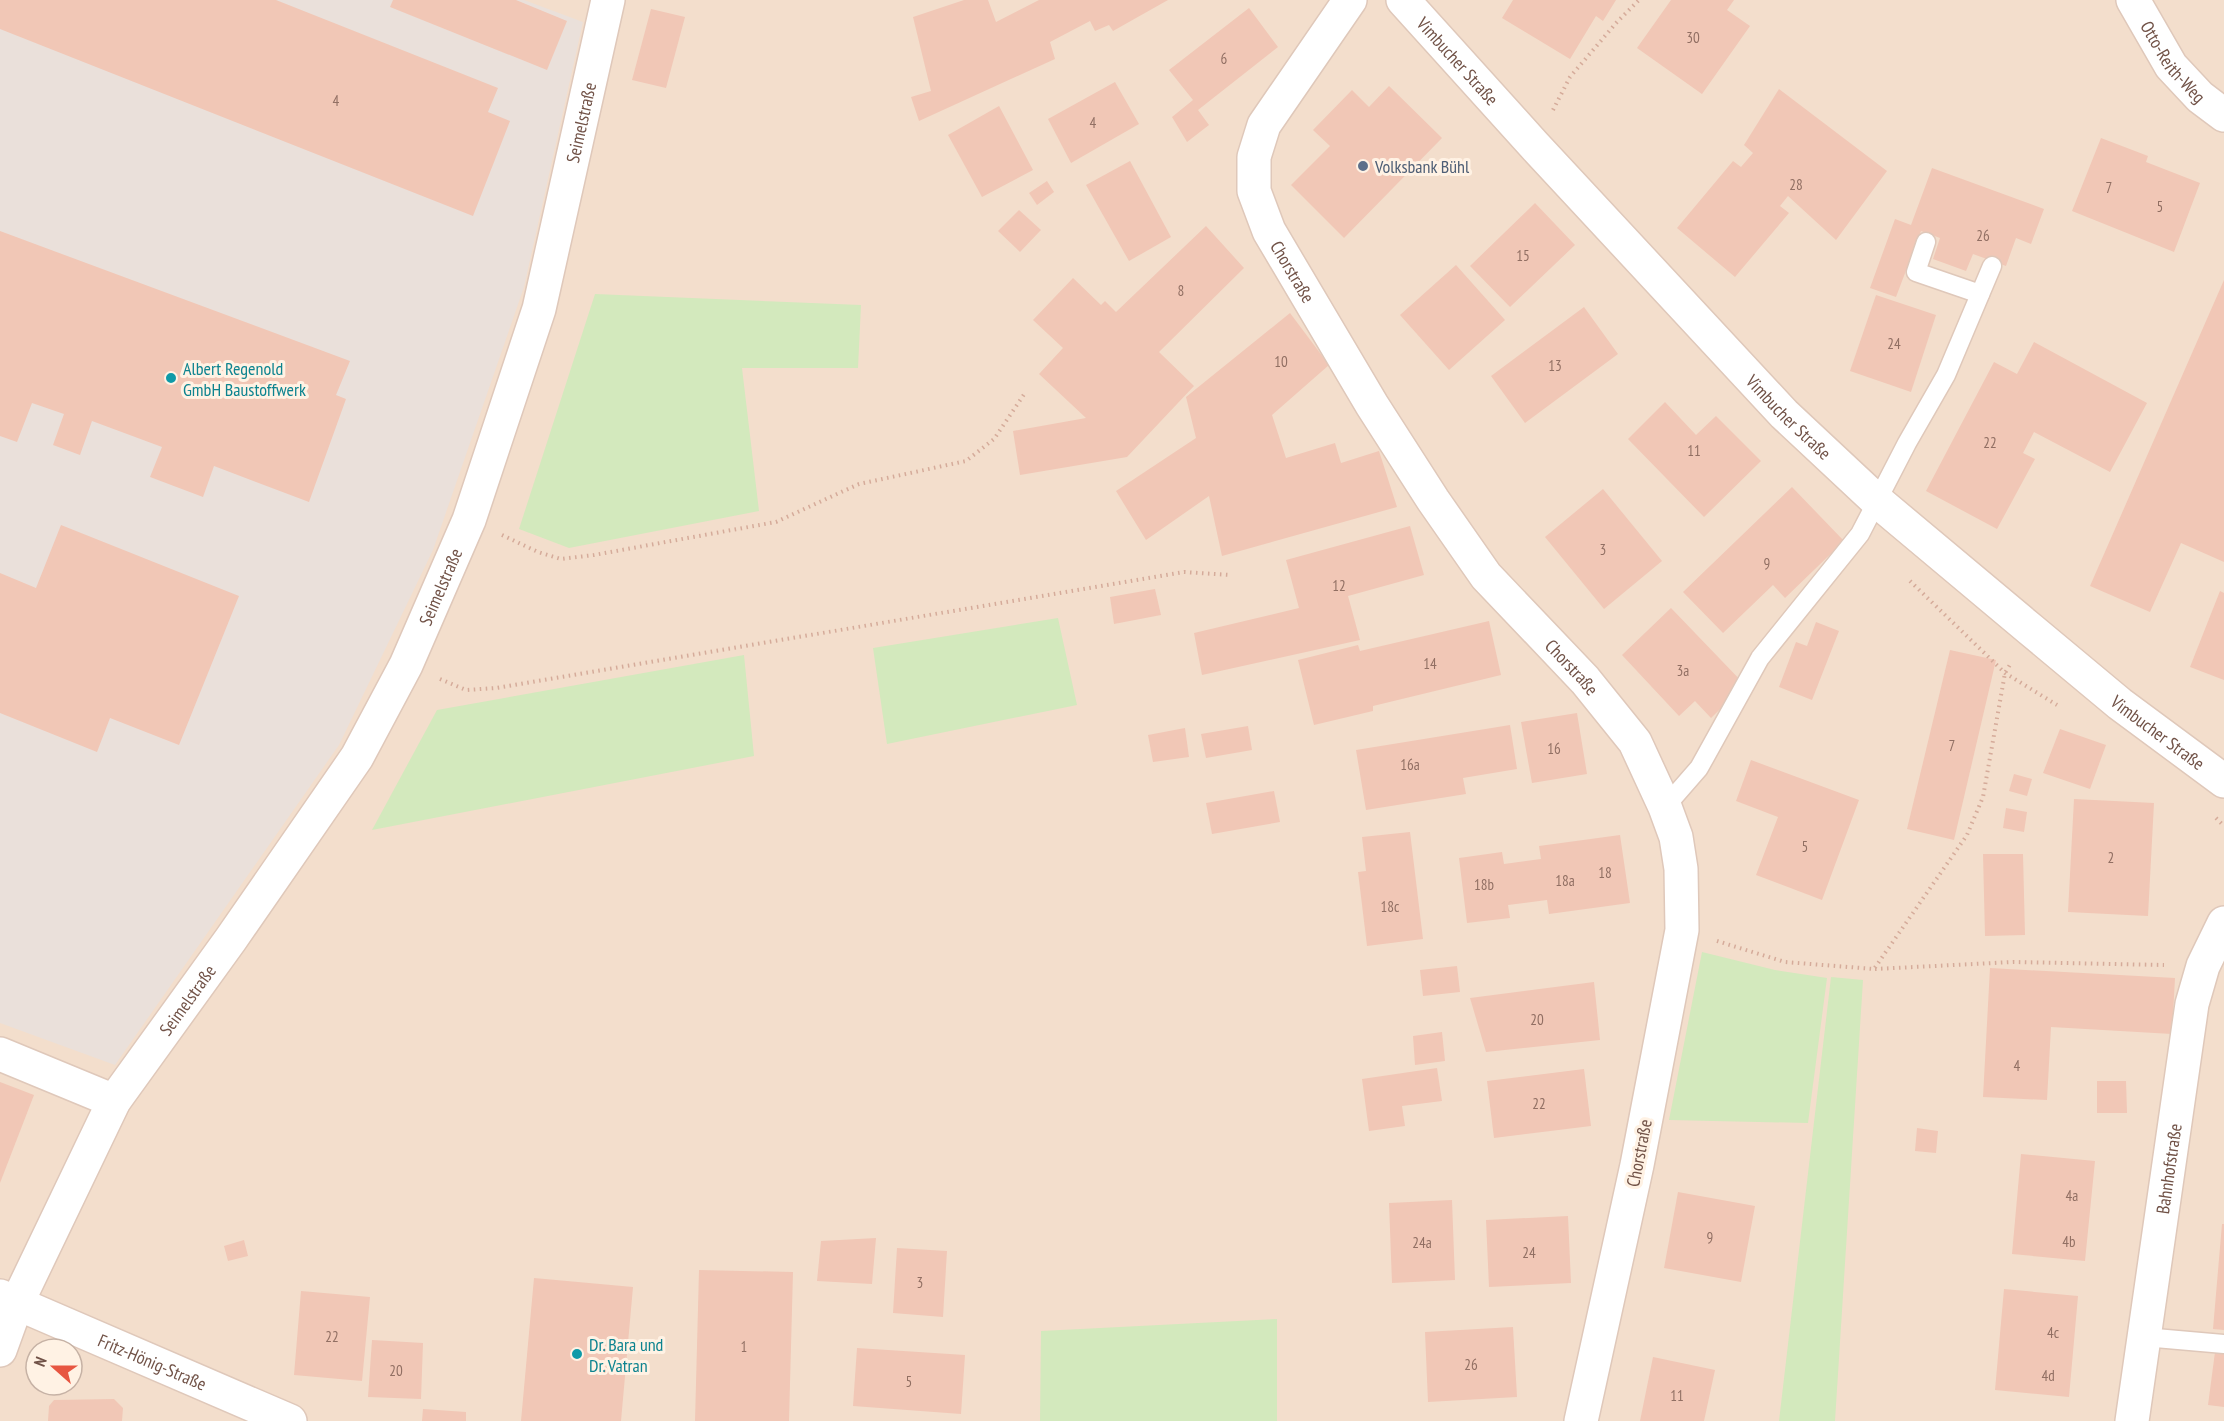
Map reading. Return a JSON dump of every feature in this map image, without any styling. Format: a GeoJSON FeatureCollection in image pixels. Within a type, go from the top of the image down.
{"type":"FeatureCollection","features":[{"type":"Feature","properties":{"kind":"street","name":"Seimelstraße"},"geometry":{"type":"LineString","coordinates":[[0,1350],[9,1299],[114,1101],[231,939],[357,757],[406,665],[469,520],[539,309],[608,0]]}},
{"type":"Feature","properties":{"kind":"street","name":"Chorstraße"},"geometry":{"type":"LineString","coordinates":[[1350,0],[1264,125],[1254,157],[1254,191],[1269,231],[1372,405],[1432,500],[1486,576],[1585,680],[1635,742],[1676,837],[1681,870],[1682,930],[1637,1165],[1581,1421]]}},
{"type":"Feature","properties":{"kind":"street","name":"Vimbucher Straße"},"geometry":{"type":"LineString","coordinates":[[1403,0],[1533,145],[1784,414],[1876,500],[2030,629],[2120,704],[2224,781]]}},
{"type":"Feature","properties":{"kind":"street","name":"Otto-Reith-Weg"},"geometry":{"type":"LineString","coordinates":[[2133,0],[2172,66],[2200,97],[2224,115]]}},
{"type":"Feature","properties":{"kind":"street","name":"Bahnhofstraße"},"geometry":{"type":"LineString","coordinates":[[2132,1421],[2192,1004],[2203,966],[2224,923]]}},
{"type":"Feature","properties":{"kind":"street"},"geometry":{"type":"LineString","coordinates":[[0,1054],[114,1101]]}},
{"type":"Feature","properties":{"kind":"street","name":"Fritz-Hönig-Straße"},"geometry":{"type":"LineString","coordinates":[[9,1299],[290,1421]]}},
{"type":"Feature","properties":{"kind":"lane"},"geometry":{"type":"LineString","coordinates":[[1926,242],[1916,272],[1980,294]]}},
{"type":"Feature","properties":{"kind":"lane"},"geometry":{"type":"LineString","coordinates":[[1665,807],[1699,768],[1760,658],[1860,534],[1876,500],[1946,375],[1992,266]]}},
{"type":"Feature","properties":{"kind":"lane"},"geometry":{"type":"LineString","coordinates":[[2144,1337],[2224,1344]]}},
{"type":"Feature","properties":{"kind":"path"},"geometry":{"type":"LineString","coordinates":[[1533,145],[1570,78],[1617,22],[1639,0]]}},
{"type":"Feature","properties":{"kind":"path"},"geometry":{"type":"LineString","coordinates":[[469,520],[538,552],[561,559],[776,522],[859,484],[966,461],[994,439],[1025,393]]}},
{"type":"Feature","properties":{"kind":"path"},"geometry":{"type":"LineString","coordinates":[[406,665],[466,690],[496,688],[1184,572],[1230,575]]}},
{"type":"Feature","properties":{"kind":"path"},"geometry":{"type":"LineString","coordinates":[[1874,969],[1967,835],[1983,797],[2005,673],[2030,629]]}},
{"type":"Feature","properties":{"kind":"path"},"geometry":{"type":"LineString","coordinates":[[1682,930],[1785,962],[1874,969],[2013,962],[2203,966]]}},
{"type":"Feature","properties":{"kind":"shaded area"},"geometry":{"type":"Polygon","coordinates":[[[0,0],[2224,0],[2224,1421],[0,1421],[0,0]]]}},
{"type":"Feature","properties":{"kind":"shaded area","name":"Albert Regenold GmbH Baustoffwerk"},"geometry":{"type":"Polygon","coordinates":[[[0,0],[524,0],[583,22],[524,287],[433,550],[339,745],[115,1065],[0,1023],[0,0]]]}},
{"type":"Feature","properties":{"kind":"green space"},"geometry":{"type":"Polygon","coordinates":[[[595,294],[861,305],[858,368],[742,368],[759,511],[569,548],[519,529],[595,294]]]}},
{"type":"Feature","properties":{"kind":"green space"},"geometry":{"type":"Polygon","coordinates":[[[1058,618],[1077,705],[887,744],[873,648],[1058,618]]]}},
{"type":"Feature","properties":{"kind":"green space"},"geometry":{"type":"Polygon","coordinates":[[[744,655],[754,756],[372,830],[437,710],[744,655]]]}},
{"type":"Feature","properties":{"kind":"green space"},"geometry":{"type":"Polygon","coordinates":[[[1702,952],[1775,970],[1827,978],[1808,1123],[1669,1120],[1702,952]]]}},
{"type":"Feature","properties":{"kind":"green space"},"geometry":{"type":"Polygon","coordinates":[[[1831,977],[1863,980],[1835,1421],[1779,1421],[1831,977]]]}},
{"type":"Feature","properties":{"kind":"green space"},"geometry":{"type":"Polygon","coordinates":[[[1277,1319],[1277,1421],[1040,1421],[1041,1331],[1277,1319]]]}},
{"type":"Feature","properties":{"kind":"building"},"geometry":{"type":"Polygon","coordinates":[[[0,0],[276,0],[498,88],[488,112],[510,121],[473,216],[0,29],[0,0]]]}},
{"type":"Feature","properties":{"kind":"building"},"geometry":{"type":"Polygon","coordinates":[[[393,0],[516,0],[567,21],[547,70],[390,7],[393,0]]]}},
{"type":"Feature","properties":{"kind":"building"},"geometry":{"type":"Polygon","coordinates":[[[964,0],[988,0],[996,22],[1039,0],[1168,0],[1113,31],[1109,25],[1095,31],[1090,21],[1050,42],[1055,59],[919,121],[911,97],[931,91],[913,17],[964,0]]]}},
{"type":"Feature","properties":{"kind":"building"},"geometry":{"type":"Polygon","coordinates":[[[1513,0],[1616,0],[1603,21],[1596,16],[1570,59],[1502,18],[1513,0]]]}},
{"type":"Feature","properties":{"kind":"building"},"geometry":{"type":"Polygon","coordinates":[[[1671,0],[1734,0],[1727,10],[1750,26],[1702,94],[1637,48],[1671,0]]]}},
{"type":"Feature","properties":{"kind":"building"},"geometry":{"type":"Polygon","coordinates":[[[1249,8],[1278,47],[1198,110],[1209,125],[1187,142],[1172,117],[1193,100],[1169,70],[1249,8]]]}},
{"type":"Feature","properties":{"kind":"building"},"geometry":{"type":"Polygon","coordinates":[[[651,9],[685,17],[666,88],[632,80],[651,9]]]}},
{"type":"Feature","properties":{"kind":"building"},"geometry":{"type":"Polygon","coordinates":[[[1115,82],[1139,124],[1071,163],[1048,119],[1115,82]]]}},
{"type":"Feature","properties":{"kind":"building","name":"Volksbank Bühl"},"geometry":{"type":"Polygon","coordinates":[[[1389,86],[1442,138],[1344,238],[1291,185],[1330,146],[1313,130],[1352,90],[1369,107],[1389,86]]]}},
{"type":"Feature","properties":{"kind":"building"},"geometry":{"type":"Polygon","coordinates":[[[1779,89],[1887,171],[1836,240],[1788,196],[1780,206],[1789,213],[1735,277],[1677,228],[1733,161],[1741,167],[1753,153],[1744,145],[1779,89]]]}},
{"type":"Feature","properties":{"kind":"building"},"geometry":{"type":"Polygon","coordinates":[[[999,106],[1033,170],[982,197],[948,135],[999,106]]]}},
{"type":"Feature","properties":{"kind":"building"},"geometry":{"type":"Polygon","coordinates":[[[2101,138],[2148,156],[2146,162],[2200,183],[2174,252],[2072,211],[2101,138]]]}},
{"type":"Feature","properties":{"kind":"building"},"geometry":{"type":"Polygon","coordinates":[[[1130,161],[1171,237],[1129,261],[1086,185],[1130,161]]]}},
{"type":"Feature","properties":{"kind":"building"},"geometry":{"type":"Polygon","coordinates":[[[1932,168],[2044,209],[2031,244],[2016,238],[2006,266],[1973,254],[1966,271],[1933,259],[1940,238],[1921,231],[1896,297],[1870,288],[1895,219],[1911,225],[1932,168]]]}},
{"type":"Feature","properties":{"kind":"building"},"geometry":{"type":"Polygon","coordinates":[[[1047,181],[1054,192],[1037,205],[1029,193],[1047,181]]]}},
{"type":"Feature","properties":{"kind":"building"},"geometry":{"type":"Polygon","coordinates":[[[1535,203],[1575,245],[1510,307],[1470,266],[1535,203]]]}},
{"type":"Feature","properties":{"kind":"building"},"geometry":{"type":"Polygon","coordinates":[[[1019,210],[1041,230],[1020,252],[998,231],[1019,210]]]}},
{"type":"Feature","properties":{"kind":"building"},"geometry":{"type":"Polygon","coordinates":[[[1206,226],[1244,268],[1159,352],[1194,386],[1127,457],[1020,475],[1013,431],[1086,418],[1039,374],[1063,348],[1033,320],[1073,278],[1101,305],[1105,301],[1116,312],[1206,226]]]}},
{"type":"Feature","properties":{"kind":"building","name":"Albert Regenold GmbH Baustoffwerk"},"geometry":{"type":"Polygon","coordinates":[[[0,231],[350,361],[336,395],[346,399],[309,502],[214,466],[203,497],[150,477],[162,447],[92,421],[80,455],[53,445],[64,414],[32,403],[17,442],[0,436],[0,231]]]}},
{"type":"Feature","properties":{"kind":"building"},"geometry":{"type":"Polygon","coordinates":[[[1456,265],[1505,320],[1449,370],[1400,315],[1456,265]]]}},
{"type":"Feature","properties":{"kind":"building"},"geometry":{"type":"Polygon","coordinates":[[[2224,280],[2224,562],[2181,543],[2150,612],[2090,586],[2224,280]]]}},
{"type":"Feature","properties":{"kind":"building"},"geometry":{"type":"Polygon","coordinates":[[[1876,295],[1936,315],[1911,392],[1850,371],[1876,295]]]}},
{"type":"Feature","properties":{"kind":"building"},"geometry":{"type":"Polygon","coordinates":[[[1584,307],[1618,354],[1525,423],[1491,376],[1584,307]]]}},
{"type":"Feature","properties":{"kind":"building"},"geometry":{"type":"Polygon","coordinates":[[[1290,313],[1329,365],[1272,415],[1286,458],[1335,443],[1341,463],[1379,451],[1397,507],[1222,556],[1209,496],[1146,540],[1116,491],[1196,438],[1186,397],[1290,313]]]}},
{"type":"Feature","properties":{"kind":"building"},"geometry":{"type":"Polygon","coordinates":[[[2034,342],[2147,403],[2110,472],[2034,432],[2023,453],[2035,459],[1997,529],[1926,491],[1994,362],[2017,374],[2034,342]]]}},
{"type":"Feature","properties":{"kind":"building"},"geometry":{"type":"Polygon","coordinates":[[[1665,402],[1696,435],[1716,416],[1761,461],[1704,517],[1628,439],[1665,402]]]}},
{"type":"Feature","properties":{"kind":"building"},"geometry":{"type":"Polygon","coordinates":[[[1792,487],[1844,541],[1785,598],[1773,585],[1723,633],[1683,592],[1792,487]]]}},
{"type":"Feature","properties":{"kind":"building"},"geometry":{"type":"Polygon","coordinates":[[[1603,489],[1662,561],[1604,609],[1545,537],[1603,489]]]}},
{"type":"Feature","properties":{"kind":"building"},"geometry":{"type":"Polygon","coordinates":[[[61,525],[239,596],[179,745],[110,718],[97,752],[0,713],[0,573],[36,588],[61,525]]]}},
{"type":"Feature","properties":{"kind":"building"},"geometry":{"type":"Polygon","coordinates":[[[1410,526],[1424,575],[1348,596],[1360,640],[1202,675],[1194,633],[1299,608],[1286,560],[1410,526]]]}},
{"type":"Feature","properties":{"kind":"building"},"geometry":{"type":"Polygon","coordinates":[[[1155,589],[1161,615],[1114,624],[1110,597],[1155,589]]]}},
{"type":"Feature","properties":{"kind":"building"},"geometry":{"type":"Polygon","coordinates":[[[2220,591],[2224,593],[2224,680],[2190,667],[2220,591]]]}},
{"type":"Feature","properties":{"kind":"building"},"geometry":{"type":"Polygon","coordinates":[[[1671,608],[1745,685],[1711,718],[1695,701],[1679,716],[1622,655],[1671,608]]]}},
{"type":"Feature","properties":{"kind":"building"},"geometry":{"type":"Polygon","coordinates":[[[1489,621],[1501,675],[1373,706],[1373,711],[1314,725],[1298,660],[1358,645],[1360,651],[1489,621]]]}},
{"type":"Feature","properties":{"kind":"building"},"geometry":{"type":"Polygon","coordinates":[[[1816,622],[1839,631],[1812,700],[1779,687],[1796,642],[1807,646],[1816,622]]]}},
{"type":"Feature","properties":{"kind":"building"},"geometry":{"type":"Polygon","coordinates":[[[1950,650],[1996,660],[1954,840],[1907,829],[1950,650]]]}},
{"type":"Feature","properties":{"kind":"building"},"geometry":{"type":"Polygon","coordinates":[[[1577,713],[1587,774],[1532,783],[1521,722],[1577,713]]]}},
{"type":"Feature","properties":{"kind":"building"},"geometry":{"type":"Polygon","coordinates":[[[1510,725],[1517,769],[1463,778],[1466,794],[1366,810],[1356,750],[1510,725]]]}},
{"type":"Feature","properties":{"kind":"building"},"geometry":{"type":"Polygon","coordinates":[[[1248,726],[1252,750],[1206,758],[1201,734],[1248,726]]]}},
{"type":"Feature","properties":{"kind":"building"},"geometry":{"type":"Polygon","coordinates":[[[1185,728],[1189,757],[1153,762],[1148,735],[1185,728]]]}},
{"type":"Feature","properties":{"kind":"building"},"geometry":{"type":"Polygon","coordinates":[[[2060,729],[2106,745],[2090,789],[2043,773],[2060,729]]]}},
{"type":"Feature","properties":{"kind":"building"},"geometry":{"type":"Polygon","coordinates":[[[1751,760],[1859,800],[1822,900],[1756,875],[1778,817],[1736,801],[1751,760]]]}},
{"type":"Feature","properties":{"kind":"building"},"geometry":{"type":"Polygon","coordinates":[[[2014,774],[2032,779],[2027,796],[2009,791],[2014,774]]]}},
{"type":"Feature","properties":{"kind":"building"},"geometry":{"type":"Polygon","coordinates":[[[1274,791],[1280,822],[1212,834],[1206,803],[1274,791]]]}},
{"type":"Feature","properties":{"kind":"building"},"geometry":{"type":"Polygon","coordinates":[[[2074,799],[2154,803],[2148,916],[2068,912],[2074,799]]]}},
{"type":"Feature","properties":{"kind":"building"},"geometry":{"type":"Polygon","coordinates":[[[2006,808],[2027,812],[2024,832],[2003,828],[2006,808]]]}},
{"type":"Feature","properties":{"kind":"building"},"geometry":{"type":"Polygon","coordinates":[[[1410,832],[1423,939],[1367,946],[1358,872],[1366,871],[1362,837],[1410,832]]]}},
{"type":"Feature","properties":{"kind":"building"},"geometry":{"type":"Polygon","coordinates":[[[1620,835],[1630,903],[1549,914],[1547,900],[1508,905],[1510,918],[1467,923],[1459,858],[1502,852],[1504,864],[1541,859],[1539,846],[1620,835]]]}},
{"type":"Feature","properties":{"kind":"building"},"geometry":{"type":"Polygon","coordinates":[[[1983,854],[2023,854],[2025,935],[1985,936],[1983,854]]]}},
{"type":"Feature","properties":{"kind":"building"},"geometry":{"type":"Polygon","coordinates":[[[1457,966],[1460,992],[1423,996],[1420,970],[1457,966]]]}},
{"type":"Feature","properties":{"kind":"building"},"geometry":{"type":"Polygon","coordinates":[[[1990,968],[2175,978],[2172,1034],[2051,1027],[2047,1100],[1983,1097],[1990,968]]]}},
{"type":"Feature","properties":{"kind":"building"},"geometry":{"type":"Polygon","coordinates":[[[1594,982],[1600,1040],[1486,1052],[1470,998],[1594,982]]]}},
{"type":"Feature","properties":{"kind":"building"},"geometry":{"type":"Polygon","coordinates":[[[1442,1032],[1445,1061],[1415,1065],[1413,1036],[1442,1032]]]}},
{"type":"Feature","properties":{"kind":"building"},"geometry":{"type":"Polygon","coordinates":[[[1437,1068],[1442,1101],[1402,1106],[1405,1126],[1369,1131],[1362,1079],[1437,1068]]]}},
{"type":"Feature","properties":{"kind":"building"},"geometry":{"type":"Polygon","coordinates":[[[1584,1069],[1591,1126],[1494,1138],[1487,1081],[1584,1069]]]}},
{"type":"Feature","properties":{"kind":"building"},"geometry":{"type":"Polygon","coordinates":[[[2097,1081],[2126,1081],[2127,1113],[2097,1113],[2097,1081]]]}},
{"type":"Feature","properties":{"kind":"building"},"geometry":{"type":"Polygon","coordinates":[[[0,1082],[34,1095],[0,1183],[0,1082]]]}},
{"type":"Feature","properties":{"kind":"building"},"geometry":{"type":"Polygon","coordinates":[[[1917,1128],[1938,1131],[1936,1153],[1915,1151],[1917,1128]]]}},
{"type":"Feature","properties":{"kind":"building"},"geometry":{"type":"Polygon","coordinates":[[[2021,1154],[2095,1161],[2085,1261],[2012,1254],[2021,1154]]]}},
{"type":"Feature","properties":{"kind":"building"},"geometry":{"type":"Polygon","coordinates":[[[1678,1192],[1755,1206],[1741,1282],[1664,1268],[1678,1192]]]}},
{"type":"Feature","properties":{"kind":"building"},"geometry":{"type":"Polygon","coordinates":[[[1452,1200],[1455,1280],[1392,1283],[1389,1203],[1452,1200]]]}},
{"type":"Feature","properties":{"kind":"building"},"geometry":{"type":"Polygon","coordinates":[[[1568,1216],[1571,1283],[1489,1287],[1486,1220],[1568,1216]]]}},
{"type":"Feature","properties":{"kind":"building"},"geometry":{"type":"Polygon","coordinates":[[[2222,1224],[2224,1224],[2224,1330],[2213,1329],[2222,1224]]]}},
{"type":"Feature","properties":{"kind":"building"},"geometry":{"type":"Polygon","coordinates":[[[876,1238],[872,1284],[817,1281],[821,1241],[876,1238]]]}},
{"type":"Feature","properties":{"kind":"building"},"geometry":{"type":"Polygon","coordinates":[[[244,1240],[248,1256],[228,1261],[224,1246],[244,1240]]]}},
{"type":"Feature","properties":{"kind":"building"},"geometry":{"type":"Polygon","coordinates":[[[897,1248],[947,1251],[943,1317],[893,1313],[897,1248]]]}},
{"type":"Feature","properties":{"kind":"building"},"geometry":{"type":"Polygon","coordinates":[[[699,1270],[793,1272],[789,1421],[695,1421],[699,1270]]]}},
{"type":"Feature","properties":{"kind":"building","name":"Dr. Bara und Dr. Vatran"},"geometry":{"type":"Polygon","coordinates":[[[534,1278],[633,1287],[621,1421],[521,1421],[534,1278]]]}},
{"type":"Feature","properties":{"kind":"building"},"geometry":{"type":"Polygon","coordinates":[[[2004,1289],[2078,1296],[2069,1397],[1995,1390],[2004,1289]]]}},
{"type":"Feature","properties":{"kind":"building"},"geometry":{"type":"Polygon","coordinates":[[[301,1291],[370,1297],[362,1381],[294,1375],[301,1291]]]}},
{"type":"Feature","properties":{"kind":"building"},"geometry":{"type":"Polygon","coordinates":[[[1513,1327],[1517,1397],[1428,1402],[1425,1332],[1513,1327]]]}},
{"type":"Feature","properties":{"kind":"building"},"geometry":{"type":"Polygon","coordinates":[[[372,1340],[423,1343],[421,1399],[368,1397],[372,1340]]]}},
{"type":"Feature","properties":{"kind":"building"},"geometry":{"type":"Polygon","coordinates":[[[857,1348],[965,1355],[961,1414],[853,1406],[857,1348]]]}},
{"type":"Feature","properties":{"kind":"building"},"geometry":{"type":"Polygon","coordinates":[[[2215,1352],[2224,1353],[2224,1407],[2208,1405],[2215,1352]]]}},
{"type":"Feature","properties":{"kind":"building"},"geometry":{"type":"Polygon","coordinates":[[[1653,1357],[1715,1370],[1704,1421],[1640,1421],[1653,1357]]]}},
{"type":"Feature","properties":{"kind":"building"},"geometry":{"type":"Polygon","coordinates":[[[114,1399],[123,1408],[122,1421],[48,1421],[49,1406],[54,1400],[114,1399]]]}},
{"type":"Feature","properties":{"kind":"building"},"geometry":{"type":"Polygon","coordinates":[[[423,1409],[466,1412],[466,1421],[422,1421],[423,1409]]]}},
{"type":"Feature","properties":{"kind":"place","name":"Volksbank Bühl"},"geometry":{"type":"Point","coordinates":[1363,166]}},
{"type":"Feature","properties":{"kind":"place","name":"Albert Regenold GmbH Baustoffwerk"},"geometry":{"type":"Point","coordinates":[171,378]}},
{"type":"Feature","properties":{"kind":"place","name":"Dr. Bara und Dr. Vatran"},"geometry":{"type":"Point","coordinates":[577,1354]}}]}
